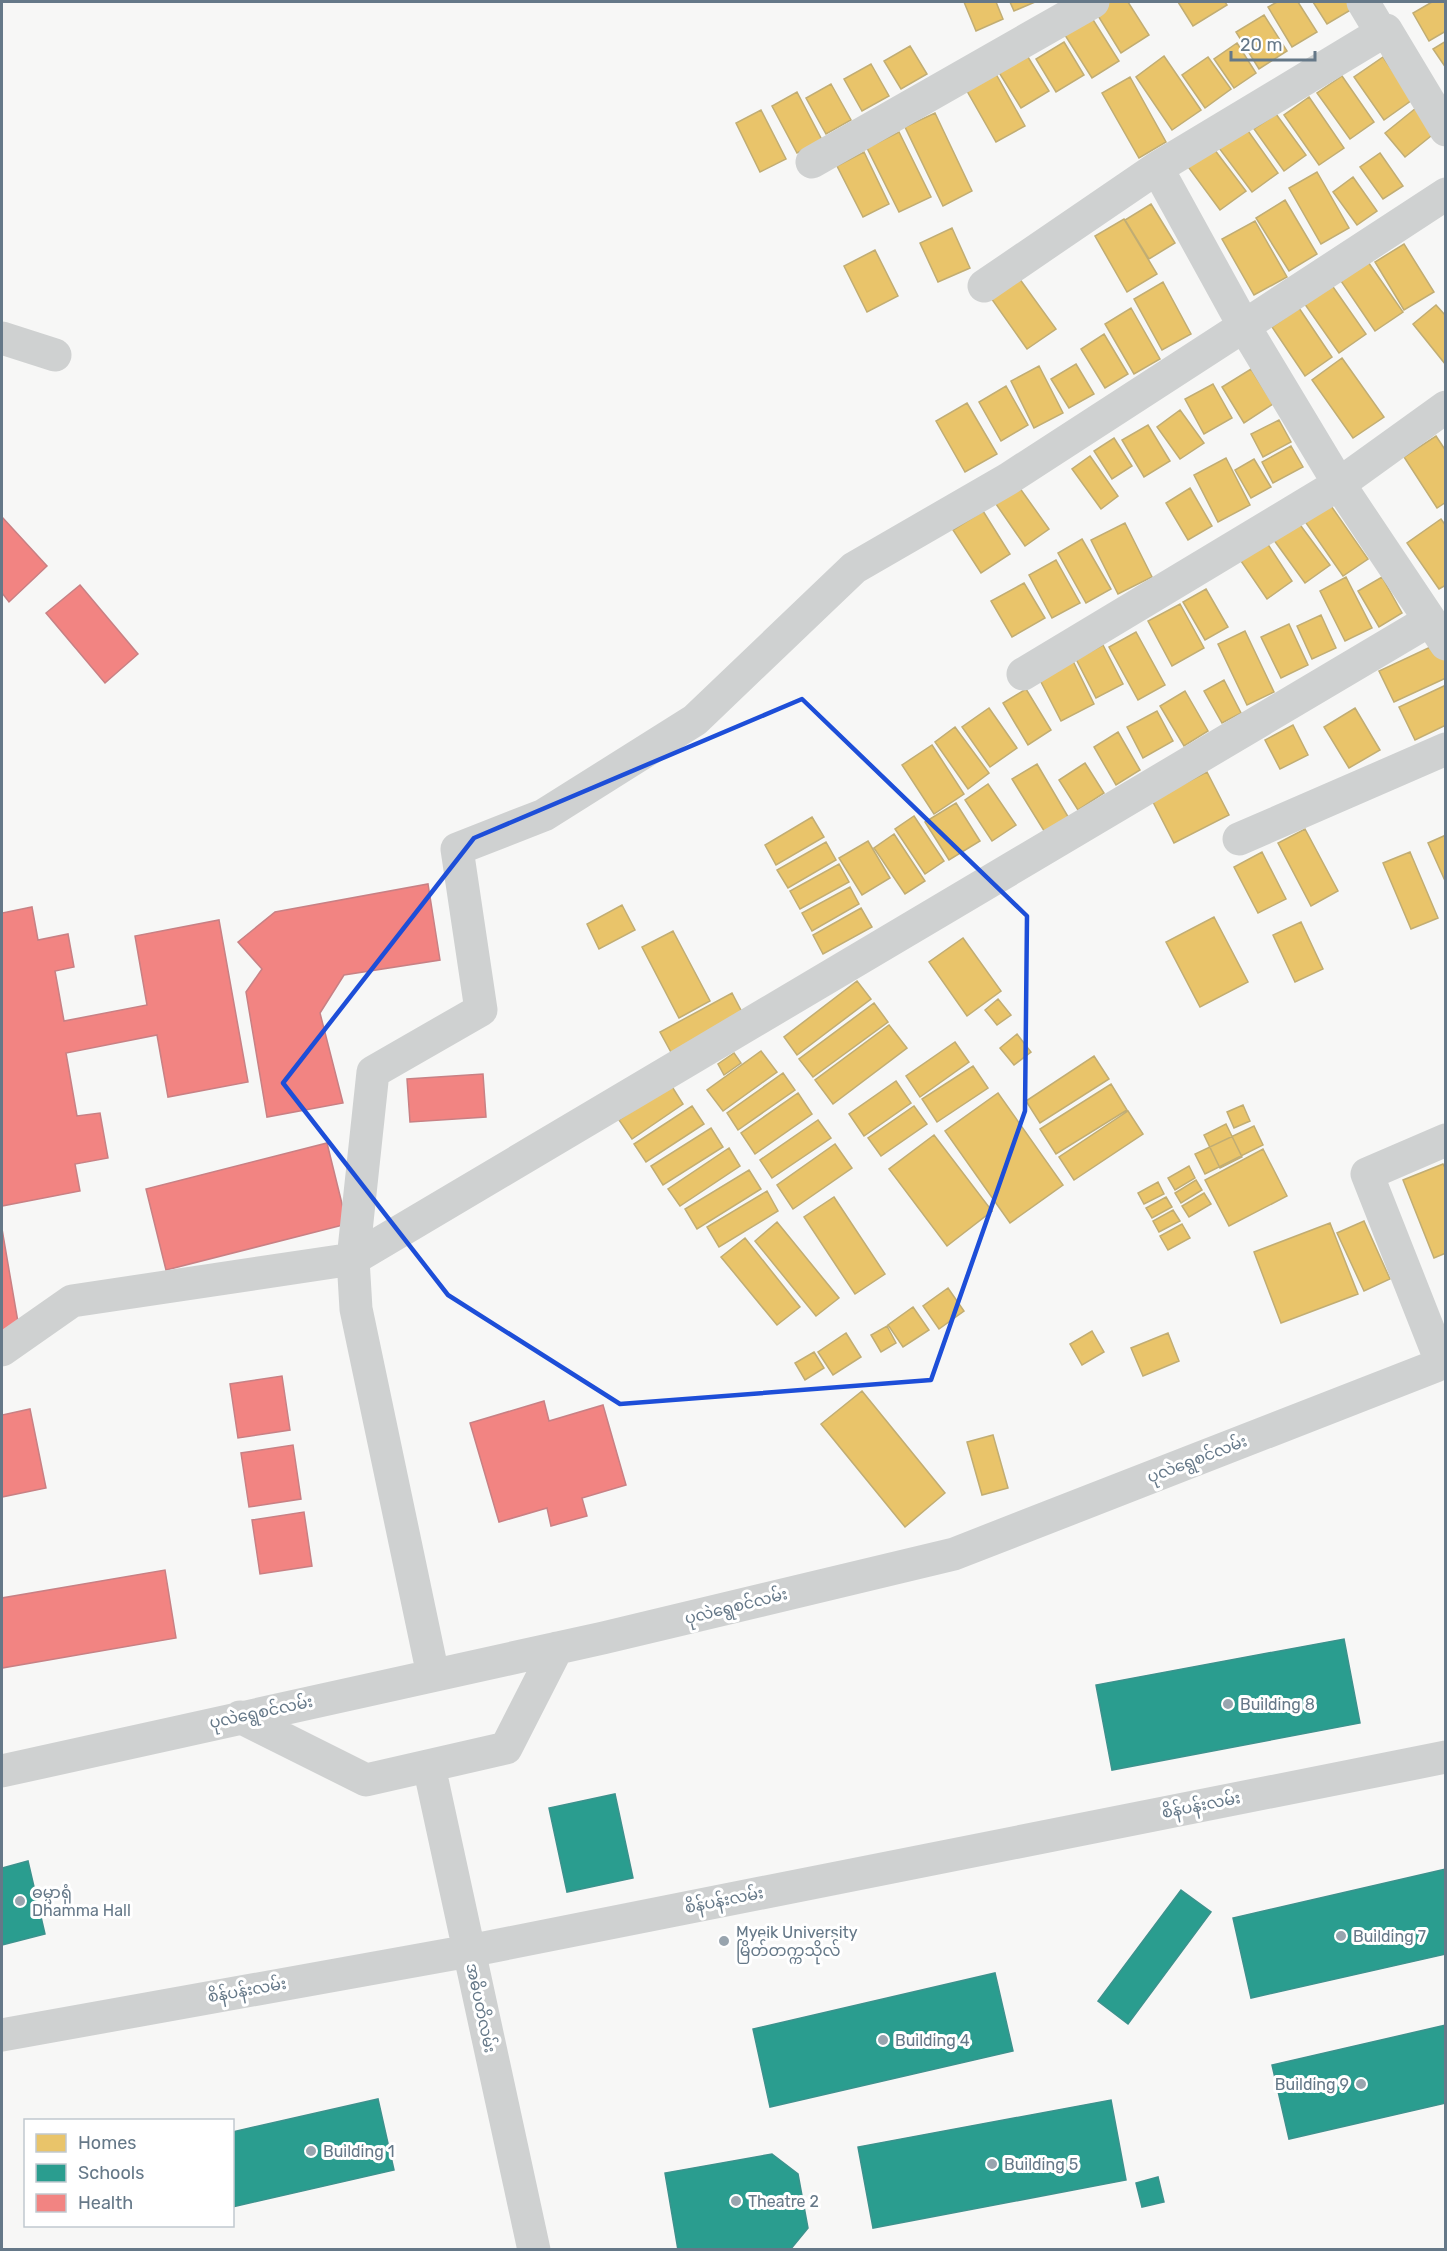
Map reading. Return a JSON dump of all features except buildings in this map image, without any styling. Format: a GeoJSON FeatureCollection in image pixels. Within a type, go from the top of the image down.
{"type":"FeatureCollection","features":[{"type":"Feature","properties":{"kind":"street"},"geometry":{"type":"LineString","coordinates":[[812,162],[1093,2]]}},
{"type":"Feature","properties":{"kind":"street"},"geometry":{"type":"LineString","coordinates":[[1363,2],[1381,32]]}},
{"type":"Feature","properties":{"kind":"street"},"geometry":{"type":"LineString","coordinates":[[984,286],[1158,168],[1386,30],[1446,130]]}},
{"type":"Feature","properties":{"kind":"street"},"geometry":{"type":"LineString","coordinates":[[2,1350],[72,1300],[353,1258],[1438,632],[1339,484],[1244,326],[1158,168]]}},
{"type":"Feature","properties":{"kind":"street"},"geometry":{"type":"LineString","coordinates":[[433,1675],[356,1309],[353,1258],[373,1072],[481,1010],[457,849],[544,815],[695,720],[854,568],[1008,479],[1446,194]]}},
{"type":"Feature","properties":{"kind":"street"},"geometry":{"type":"LineString","coordinates":[[2,338],[55,355]]}},
{"type":"Feature","properties":{"kind":"street"},"geometry":{"type":"LineString","coordinates":[[1023,674],[1339,484],[1446,407]]}},
{"type":"Feature","properties":{"kind":"street"},"geometry":{"type":"LineString","coordinates":[[1239,839],[1446,748]]}},
{"type":"Feature","properties":{"kind":"street"},"geometry":{"type":"LineString","coordinates":[[1444,1363],[1367,1174],[1446,1140]]}},
{"type":"Feature","properties":{"kind":"street","name":"ပုလဲရွေစင်လမ်း"},"geometry":{"type":"LineString","coordinates":[[2,1771],[557,1648],[954,1554],[1444,1363]]}},
{"type":"Feature","properties":{"kind":"street"},"geometry":{"type":"LineString","coordinates":[[240,1717],[366,1780],[506,1748],[557,1648]]}},
{"type":"Feature","properties":{"kind":"street","name":"စိန်ပန်းလမ်း"},"geometry":{"type":"LineString","coordinates":[[2,2035],[469,1951],[1446,1757]]}},
{"type":"Feature","properties":{"kind":"street","name":"အဓိပတိလမ်း"},"geometry":{"type":"LineString","coordinates":[[429,1766],[534,2250]]}},
{"type":"Feature","properties":{"kind":"highlighted area"},"geometry":{"type":"Polygon","coordinates":[[[802,699],[1027,916],[1025,1111],[931,1380],[620,1404],[448,1295],[283,1083],[474,838],[802,699]]]}},
{"type":"Feature","properties":{"kind":"place","name":"Building 8"},"geometry":{"type":"Point","coordinates":[1228,1704]}},
{"type":"Feature","properties":{"kind":"place","name":"ဓမ္မာရုံ Dhamma Hall"},"geometry":{"type":"Point","coordinates":[20,1901]}},
{"type":"Feature","properties":{"kind":"place","name":"Building 7"},"geometry":{"type":"Point","coordinates":[1341,1936]}},
{"type":"Feature","properties":{"kind":"place","name":"Myeik University မြိတ်တက္ကသိုလ်"},"geometry":{"type":"Point","coordinates":[724,1941]}},
{"type":"Feature","properties":{"kind":"place","name":"Building 4"},"geometry":{"type":"Point","coordinates":[883,2040]}},
{"type":"Feature","properties":{"kind":"place","name":"Building 9"},"geometry":{"type":"Point","coordinates":[1361,2084]}},
{"type":"Feature","properties":{"kind":"place","name":"Building 1"},"geometry":{"type":"Point","coordinates":[311,2151]}},
{"type":"Feature","properties":{"kind":"place","name":"Building 5"},"geometry":{"type":"Point","coordinates":[992,2164]}},
{"type":"Feature","properties":{"kind":"place","name":"Theatre 2"},"geometry":{"type":"Point","coordinates":[736,2201]}}]}
